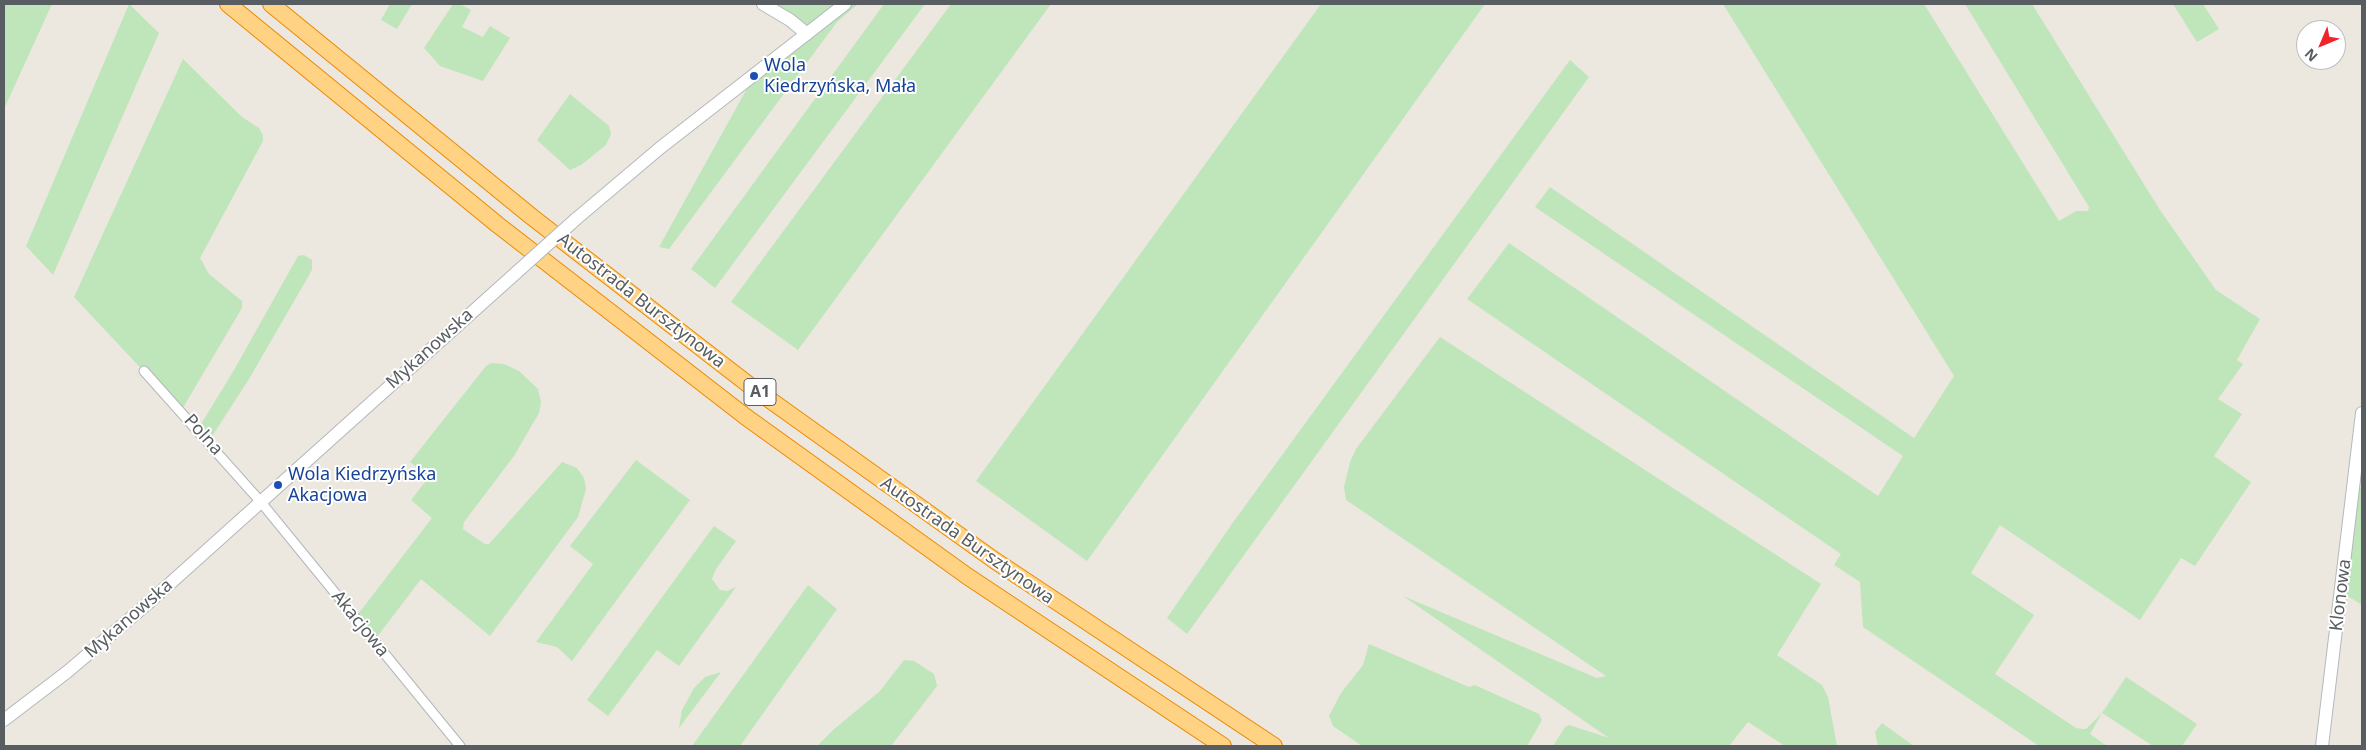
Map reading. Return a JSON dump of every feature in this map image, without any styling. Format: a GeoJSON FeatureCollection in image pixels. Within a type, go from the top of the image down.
{"type":"FeatureCollection","features":[{"type":"Feature","properties":{"kind":"highway","name":"Autostrada Bursztynowa"},"geometry":{"type":"LineString","coordinates":[[228,4],[484,214],[739,412],[975,582],[1222,746]]}},
{"type":"Feature","properties":{"kind":"highway","name":"Autostrada Bursztynowa"},"geometry":{"type":"LineString","coordinates":[[271,4],[532,217],[749,385],[994,560],[1274,746]]}},
{"type":"Feature","properties":{"kind":"main road"},"geometry":{"type":"LineString","coordinates":[[763,4],[790,20],[807,34]]}},
{"type":"Feature","properties":{"kind":"main road","name":"Mykanowska"},"geometry":{"type":"LineString","coordinates":[[4,720],[26,706],[138,612],[576,219],[660,148],[845,4]]}},
{"type":"Feature","properties":{"kind":"main road","name":"Klonowa"},"geometry":{"type":"LineString","coordinates":[[2322,746],[2362,413]]}},
{"type":"Feature","properties":{"kind":"street","name":"Polna"},"geometry":{"type":"LineString","coordinates":[[144,370],[260,501]]}},
{"type":"Feature","properties":{"kind":"street","name":"Akacjowa"},"geometry":{"type":"LineString","coordinates":[[260,501],[460,746]]}},
{"type":"Feature","properties":{"kind":"green space"},"geometry":{"type":"Polygon","coordinates":[[[4,4],[52,4],[4,109],[4,4]]]}},
{"type":"Feature","properties":{"kind":"green space"},"geometry":{"type":"Polygon","coordinates":[[[129,4],[159,33],[53,275],[26,246],[129,4]]]}},
{"type":"Feature","properties":{"kind":"green space"},"geometry":{"type":"Polygon","coordinates":[[[390,4],[412,4],[397,29],[381,20],[390,4]]]}},
{"type":"Feature","properties":{"kind":"green space"},"geometry":{"type":"Polygon","coordinates":[[[453,4],[460,4],[471,10],[462,27],[483,37],[490,26],[510,38],[483,81],[440,66],[424,48],[453,4]]]}},
{"type":"Feature","properties":{"kind":"green space"},"geometry":{"type":"Polygon","coordinates":[[[763,4],[858,4],[837,22],[669,249],[659,247],[754,76],[807,34],[763,4]]]}},
{"type":"Feature","properties":{"kind":"green space"},"geometry":{"type":"Polygon","coordinates":[[[884,4],[925,4],[715,288],[691,269],[884,4]]]}},
{"type":"Feature","properties":{"kind":"green space"},"geometry":{"type":"Polygon","coordinates":[[[951,4],[1051,4],[798,350],[731,302],[951,4]]]}},
{"type":"Feature","properties":{"kind":"green space"},"geometry":{"type":"Polygon","coordinates":[[[1321,4],[1485,4],[1087,561],[976,481],[1321,4]]]}},
{"type":"Feature","properties":{"kind":"green space"},"geometry":{"type":"Polygon","coordinates":[[[1723,4],[1924,4],[2059,221],[2076,211],[2088,211],[2089,207],[1965,4],[2032,4],[2160,210],[2216,290],[2260,319],[2237,360],[2243,364],[2218,399],[2242,414],[2214,456],[2251,482],[2195,566],[2181,558],[2140,620],[2000,525],[1971,573],[2034,615],[1995,674],[2076,728],[2086,729],[2102,713],[2090,734],[2107,746],[2039,746],[1863,627],[1860,582],[1834,565],[1841,554],[1467,299],[1509,243],[1878,496],[1903,456],[1535,207],[1550,187],[1914,438],[1954,376],[1723,4]]]}},
{"type":"Feature","properties":{"kind":"green space"},"geometry":{"type":"Polygon","coordinates":[[[2173,4],[2203,4],[2219,29],[2197,42],[2173,4]]]}},
{"type":"Feature","properties":{"kind":"green space"},"geometry":{"type":"Polygon","coordinates":[[[183,59],[242,117],[259,128],[263,135],[263,141],[200,258],[209,274],[242,301],[242,308],[181,411],[74,297],[183,59]]]}},
{"type":"Feature","properties":{"kind":"green space"},"geometry":{"type":"Polygon","coordinates":[[[1570,60],[1589,77],[1187,634],[1167,618],[1234,521],[1570,60]]]}},
{"type":"Feature","properties":{"kind":"green space"},"geometry":{"type":"Polygon","coordinates":[[[570,94],[609,126],[611,134],[606,145],[581,165],[570,170],[537,140],[570,94]]]}},
{"type":"Feature","properties":{"kind":"green space"},"geometry":{"type":"Polygon","coordinates":[[[304,255],[312,260],[312,270],[249,379],[209,441],[198,429],[234,370],[298,256],[304,255]]]}},
{"type":"Feature","properties":{"kind":"green space"},"geometry":{"type":"Polygon","coordinates":[[[1440,337],[1821,584],[1777,655],[1822,685],[1828,697],[1837,746],[1785,746],[1748,722],[1729,746],[1553,746],[1565,727],[1569,725],[1609,738],[1403,596],[1597,678],[1606,676],[1346,500],[1344,487],[1350,462],[1356,449],[1440,337]]]}},
{"type":"Feature","properties":{"kind":"green space"},"geometry":{"type":"Polygon","coordinates":[[[491,363],[504,364],[519,371],[538,389],[541,402],[539,413],[514,456],[464,522],[463,529],[485,544],[489,544],[562,462],[577,468],[584,478],[586,489],[578,517],[490,636],[421,579],[374,641],[355,618],[432,518],[411,500],[429,477],[410,462],[486,366],[491,363]]]}},
{"type":"Feature","properties":{"kind":"green space"},"geometry":{"type":"Polygon","coordinates":[[[636,460],[690,500],[572,661],[557,647],[536,642],[593,564],[570,546],[636,460]]]}},
{"type":"Feature","properties":{"kind":"green space"},"geometry":{"type":"Polygon","coordinates":[[[2356,485],[2362,489],[2362,605],[2341,592],[2356,485]]]}},
{"type":"Feature","properties":{"kind":"green space"},"geometry":{"type":"Polygon","coordinates":[[[714,526],[736,541],[716,569],[712,579],[720,590],[727,591],[736,587],[679,666],[657,650],[608,716],[587,700],[714,526]]]}},
{"type":"Feature","properties":{"kind":"green space"},"geometry":{"type":"Polygon","coordinates":[[[808,585],[837,609],[740,746],[692,746],[808,585]]]}},
{"type":"Feature","properties":{"kind":"green space"},"geometry":{"type":"Polygon","coordinates":[[[1369,644],[1469,687],[1475,685],[1539,714],[1542,720],[1527,746],[1362,746],[1333,726],[1329,716],[1341,693],[1363,665],[1369,644]]]}},
{"type":"Feature","properties":{"kind":"green space"},"geometry":{"type":"Polygon","coordinates":[[[904,660],[914,661],[934,674],[937,686],[891,746],[817,746],[833,730],[880,691],[904,660]]]}},
{"type":"Feature","properties":{"kind":"green space"},"geometry":{"type":"Polygon","coordinates":[[[721,672],[679,728],[682,710],[694,688],[705,677],[721,672]]]}},
{"type":"Feature","properties":{"kind":"green space"},"geometry":{"type":"Polygon","coordinates":[[[2126,677],[2197,724],[2182,746],[2153,746],[2102,713],[2126,677]]]}},
{"type":"Feature","properties":{"kind":"green space"},"geometry":{"type":"Polygon","coordinates":[[[1882,723],[1914,746],[1878,746],[1875,732],[1882,723]]]}},
{"type":"Feature","properties":{"kind":"place","name":"Wola Kiedrzyńska, Mała"},"geometry":{"type":"Point","coordinates":[754,76]}},
{"type":"Feature","properties":{"kind":"place","name":"Wola Kiedrzyńska Akacjowa"},"geometry":{"type":"Point","coordinates":[278,485]}}]}
